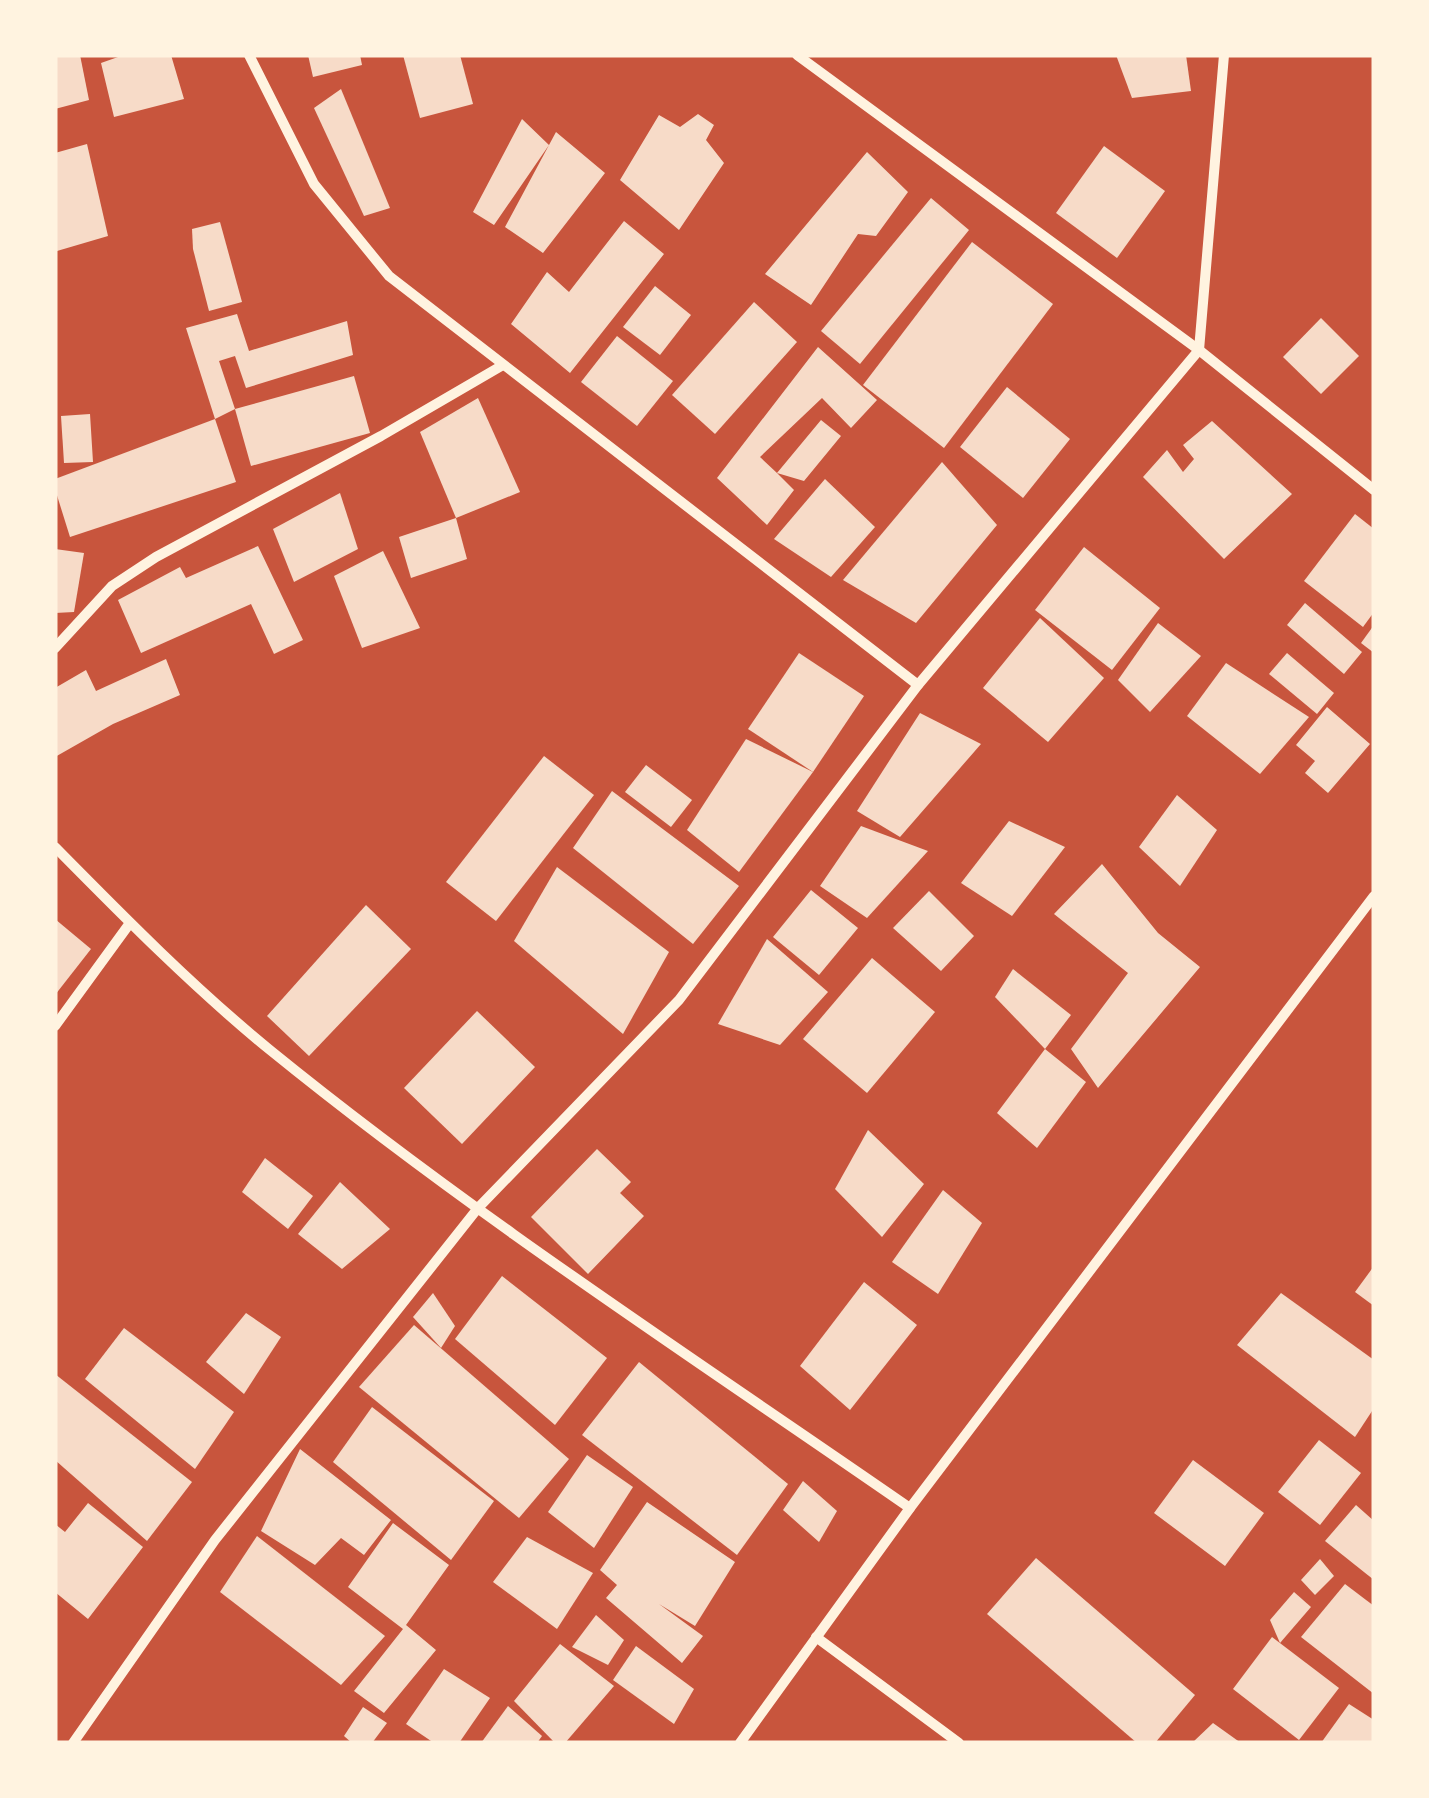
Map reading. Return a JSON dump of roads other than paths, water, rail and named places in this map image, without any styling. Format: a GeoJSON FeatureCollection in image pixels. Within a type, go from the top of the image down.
{"type":"FeatureCollection","features":[{"type":"Feature","properties":{"kind":"street"},"geometry":{"type":"LineString","coordinates":[[249,55],[314,184],[389,276],[918,685]]}},
{"type":"Feature","properties":{"kind":"street"},"geometry":{"type":"LineString","coordinates":[[797,55],[1199,350],[1374,490]]}},
{"type":"Feature","properties":{"kind":"street"},"geometry":{"type":"LineString","coordinates":[[73,1743],[214,1540],[478,1208],[679,1000],[918,685],[1199,350],[1224,55]]}},
{"type":"Feature","properties":{"kind":"street"},"geometry":{"type":"LineString","coordinates":[[55,648],[112,586],[156,556],[503,366]]}},
{"type":"Feature","properties":{"kind":"street"},"geometry":{"type":"LineString","coordinates":[[55,847],[130,923],[269,1049],[478,1208],[910,1508]]}},
{"type":"Feature","properties":{"kind":"street"},"geometry":{"type":"LineString","coordinates":[[740,1743],[910,1508],[1374,896]]}},
{"type":"Feature","properties":{"kind":"street"},"geometry":{"type":"LineString","coordinates":[[55,1026],[130,923]]}},
{"type":"Feature","properties":{"kind":"street"},"geometry":{"type":"LineString","coordinates":[[816,1637],[959,1743]]}}]}
